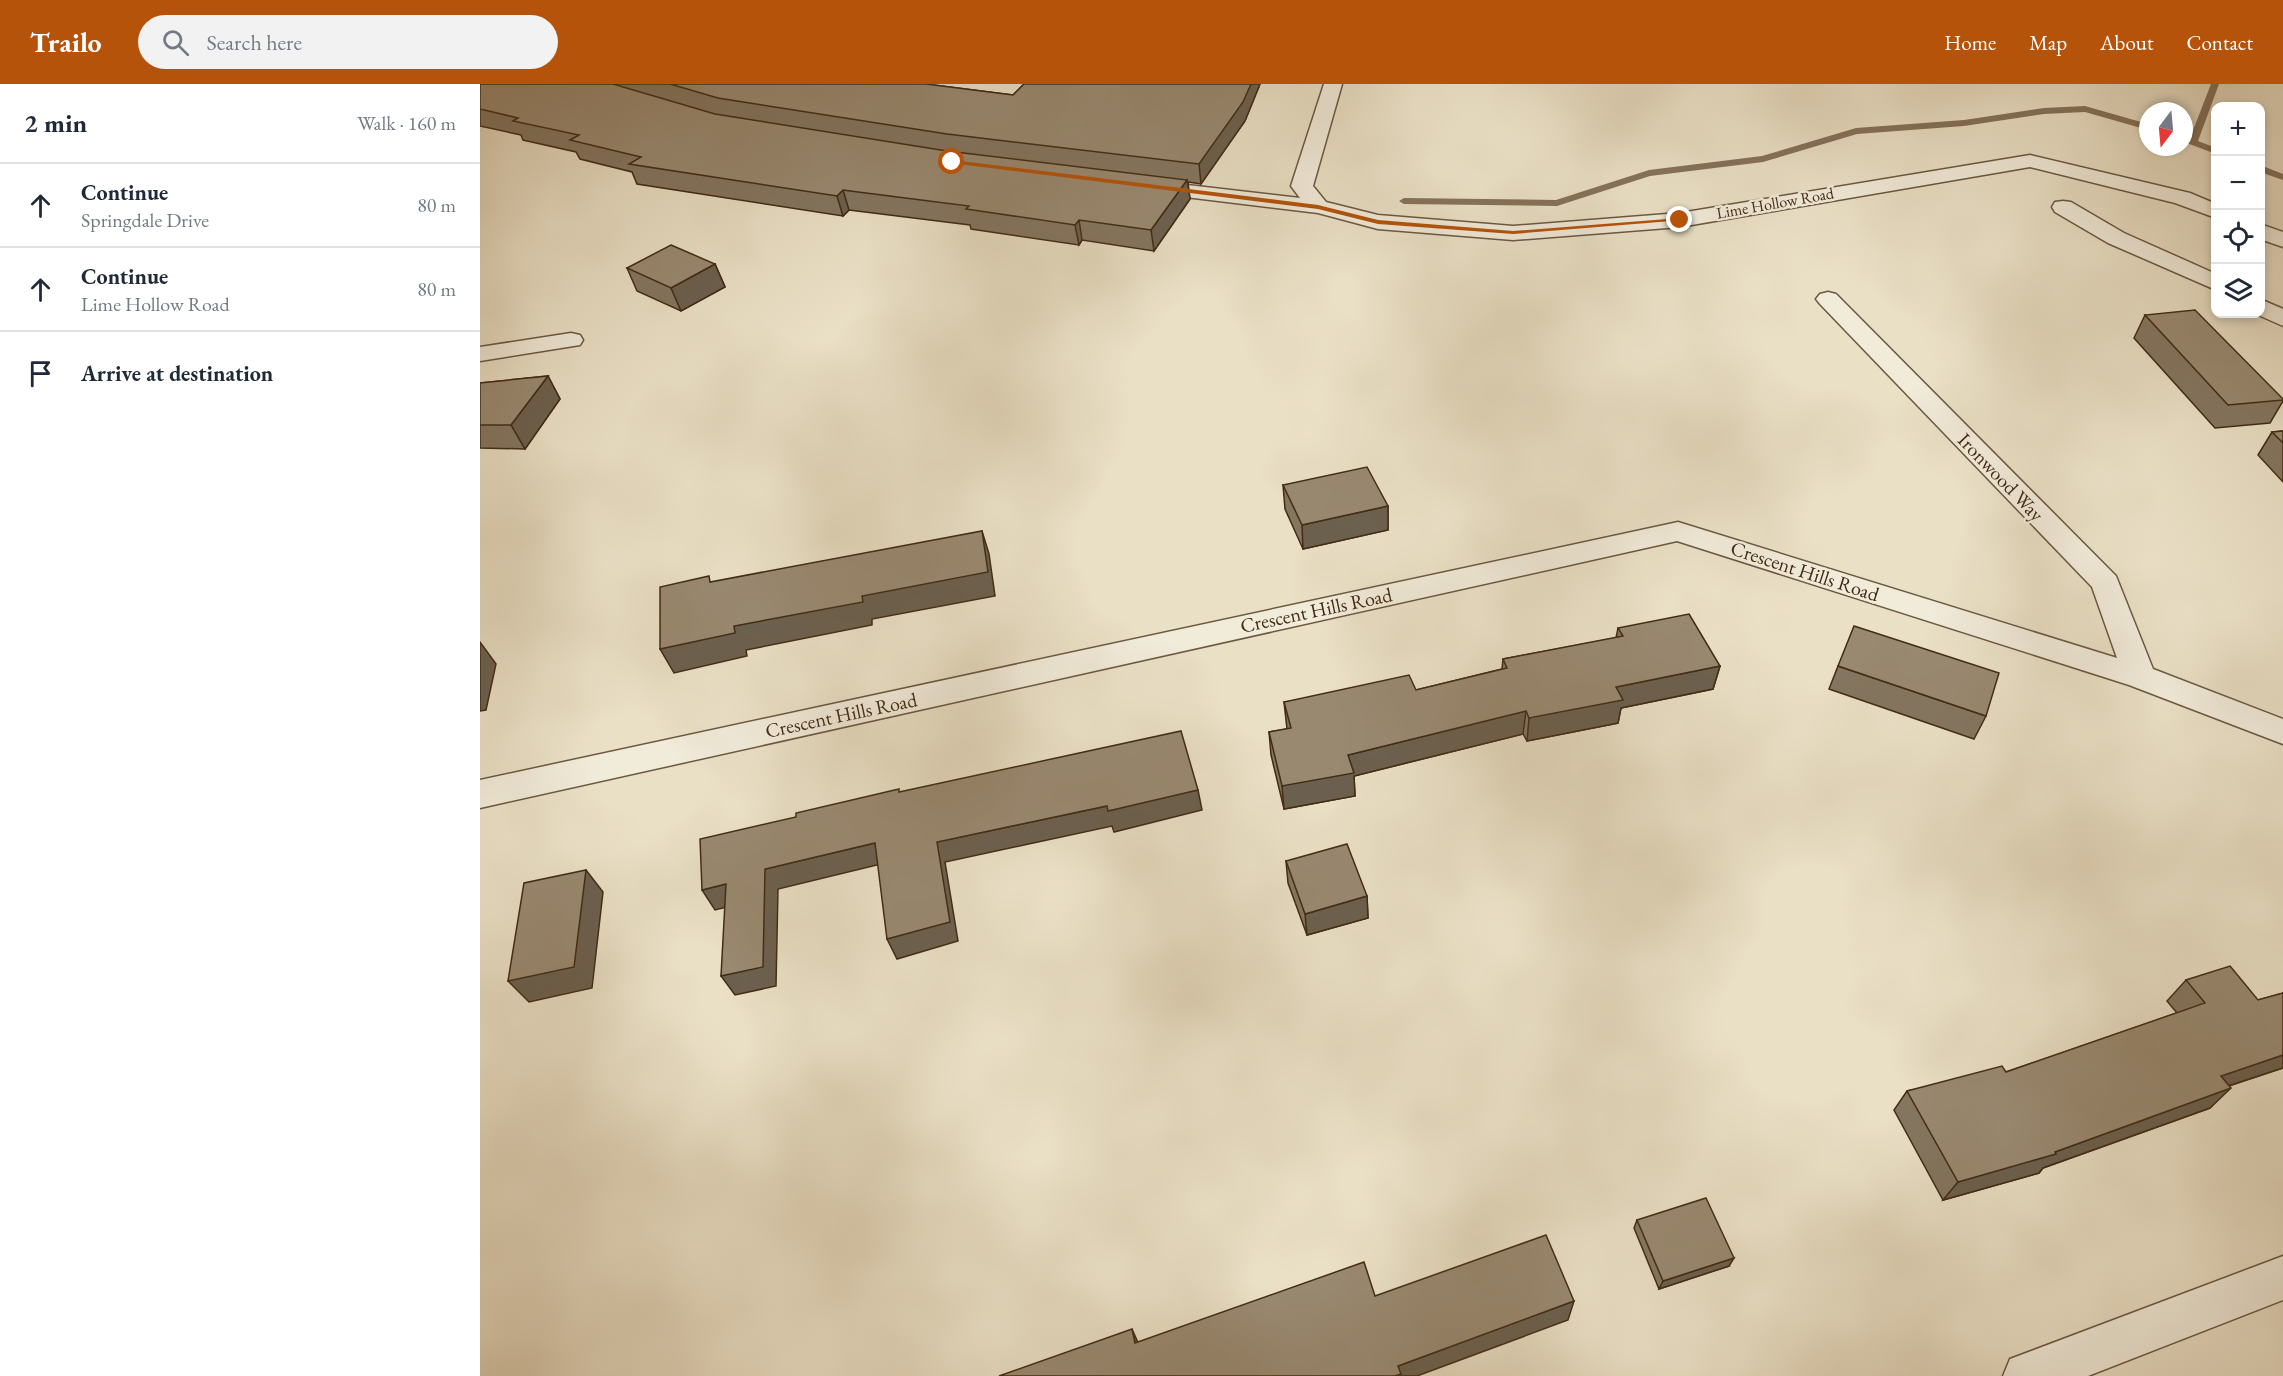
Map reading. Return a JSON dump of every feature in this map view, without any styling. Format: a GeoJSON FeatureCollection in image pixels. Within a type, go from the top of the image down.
{"type":"FeatureCollection","features":[{"type":"Feature","properties":{"kind":"street"},"geometry":{"type":"LineString","coordinates":[[1318,207],[1302,186],[1333,84]]}},
{"type":"Feature","properties":{"kind":"street","name":"Lime Hollow Road"},"geometry":{"type":"LineString","coordinates":[[1129,184],[1318,207],[1378,222],[1513,232],[1680,220],[2030,161],[2182,198],[2211,210]]}},
{"type":"Feature","properties":{"kind":"street"},"geometry":{"type":"LineString","coordinates":[[2063,207],[2116,238],[2211,281]]}},
{"type":"Feature","properties":{"kind":"street"},"geometry":{"type":"LineString","coordinates":[[2265,233],[2283,240]]}},
{"type":"Feature","properties":{"kind":"street","name":"Ironwood Way"},"geometry":{"type":"LineString","coordinates":[[1828,299],[2105,583],[2140,677]]}},
{"type":"Feature","properties":{"kind":"street"},"geometry":{"type":"LineString","coordinates":[[2265,309],[2283,319]]}},
{"type":"Feature","properties":{"kind":"street"},"geometry":{"type":"LineString","coordinates":[[480,354],[571,340]]}},
{"type":"Feature","properties":{"kind":"street","name":"Crescent Hills Road"},"geometry":{"type":"LineString","coordinates":[[480,794],[1678,531],[2140,677],[2283,732]]}},
{"type":"Feature","properties":{"kind":"street"},"geometry":{"type":"LineString","coordinates":[[2027,1376],[2283,1278]]}},
{"type":"Feature","properties":{"kind":"building"},"geometry":{"type":"Polygon","coordinates":[[[480,84],[613,84],[715,114],[947,151],[1187,180],[1151,230],[1079,220],[1075,225],[966,209],[969,206],[843,190],[837,196],[629,164],[641,157],[570,140],[579,135],[513,121],[518,118],[480,109],[480,84]]]}},
{"type":"Feature","properties":{"kind":"building"},"geometry":{"type":"Polygon","coordinates":[[[670,84],[926,84],[1013,95],[1024,84],[1251,84],[1243,102],[1199,164],[947,134],[718,98],[670,84]]]}},
{"type":"Feature","properties":{"kind":"building"},"geometry":{"type":"Polygon","coordinates":[[[671,245],[715,264],[671,288],[627,268],[671,245]]]}},
{"type":"Feature","properties":{"kind":"building"},"geometry":{"type":"Polygon","coordinates":[[[2195,310],[2283,400],[2228,405],[2145,315],[2195,310]]]}},
{"type":"Feature","properties":{"kind":"building"},"geometry":{"type":"Polygon","coordinates":[[[548,376],[511,425],[480,425],[480,383],[548,376]]]}},
{"type":"Feature","properties":{"kind":"building"},"geometry":{"type":"Polygon","coordinates":[[[2283,431],[2283,443],[2272,432],[2283,431]]]}},
{"type":"Feature","properties":{"kind":"building"},"geometry":{"type":"Polygon","coordinates":[[[1367,467],[1388,506],[1302,525],[1283,485],[1367,467]]]}},
{"type":"Feature","properties":{"kind":"building"},"geometry":{"type":"Polygon","coordinates":[[[982,531],[988,572],[862,596],[863,602],[734,626],[735,633],[660,649],[660,587],[709,576],[710,582],[982,531]]]}},
{"type":"Feature","properties":{"kind":"building"},"geometry":{"type":"Polygon","coordinates":[[[1689,614],[1720,666],[1616,687],[1623,700],[1529,718],[1526,711],[1348,755],[1354,773],[1282,786],[1269,732],[1291,728],[1284,702],[1409,675],[1416,690],[1507,668],[1503,659],[1623,636],[1618,628],[1689,614]]]}},
{"type":"Feature","properties":{"kind":"building"},"geometry":{"type":"Polygon","coordinates":[[[1854,626],[1999,673],[1986,716],[1838,666],[1854,626]]]}},
{"type":"Feature","properties":{"kind":"building"},"geometry":{"type":"Polygon","coordinates":[[[1181,731],[1198,790],[1108,811],[1107,806],[937,842],[950,922],[887,939],[875,843],[765,869],[763,967],[721,976],[726,884],[702,890],[700,839],[796,817],[796,813],[899,789],[899,792],[1181,731]]]}},
{"type":"Feature","properties":{"kind":"building"},"geometry":{"type":"Polygon","coordinates":[[[1347,844],[1367,896],[1305,914],[1286,861],[1347,844]]]}},
{"type":"Feature","properties":{"kind":"building"},"geometry":{"type":"Polygon","coordinates":[[[586,870],[574,967],[508,981],[524,883],[586,870]]]}},
{"type":"Feature","properties":{"kind":"building"},"geometry":{"type":"Polygon","coordinates":[[[2230,966],[2258,1000],[2283,993],[2283,1055],[2221,1076],[2231,1088],[2055,1152],[2056,1154],[1958,1182],[1907,1091],[2002,1066],[2006,1072],[2205,1003],[2186,980],[2230,966]]]}},
{"type":"Feature","properties":{"kind":"building"},"geometry":{"type":"Polygon","coordinates":[[[1706,1198],[1734,1258],[1663,1281],[1637,1220],[1706,1198]]]}},
{"type":"Feature","properties":{"kind":"building"},"geometry":{"type":"Polygon","coordinates":[[[1546,1235],[1574,1301],[1398,1366],[1401,1374],[1395,1376],[999,1376],[1132,1329],[1135,1343],[1364,1262],[1375,1296],[1546,1235]]]}},
{"type":"Feature","properties":{"kind":"waterway"},"geometry":{"type":"LineString","coordinates":[[2193,142],[2215,84]]}},
{"type":"Feature","properties":{"kind":"waterway"},"geometry":{"type":"LineString","coordinates":[[1404,201],[1557,203],[1649,173],[1763,159],[1856,131],[1964,123],[2044,111],[2085,109],[2139,124]]}},
{"type":"Feature","properties":{"kind":"waterway"},"geometry":{"type":"LineString","coordinates":[[2193,142],[2211,149]]}},
{"type":"Feature","properties":{"kind":"waterway"},"geometry":{"type":"LineString","coordinates":[[2265,170],[2283,177]]}},
{"type":"Feature","properties":{"kind":"route"},"geometry":{"type":"LineString","coordinates":[[952,162],[1318,207],[1378,222],[1513,232],[1680,220]]}}]}
